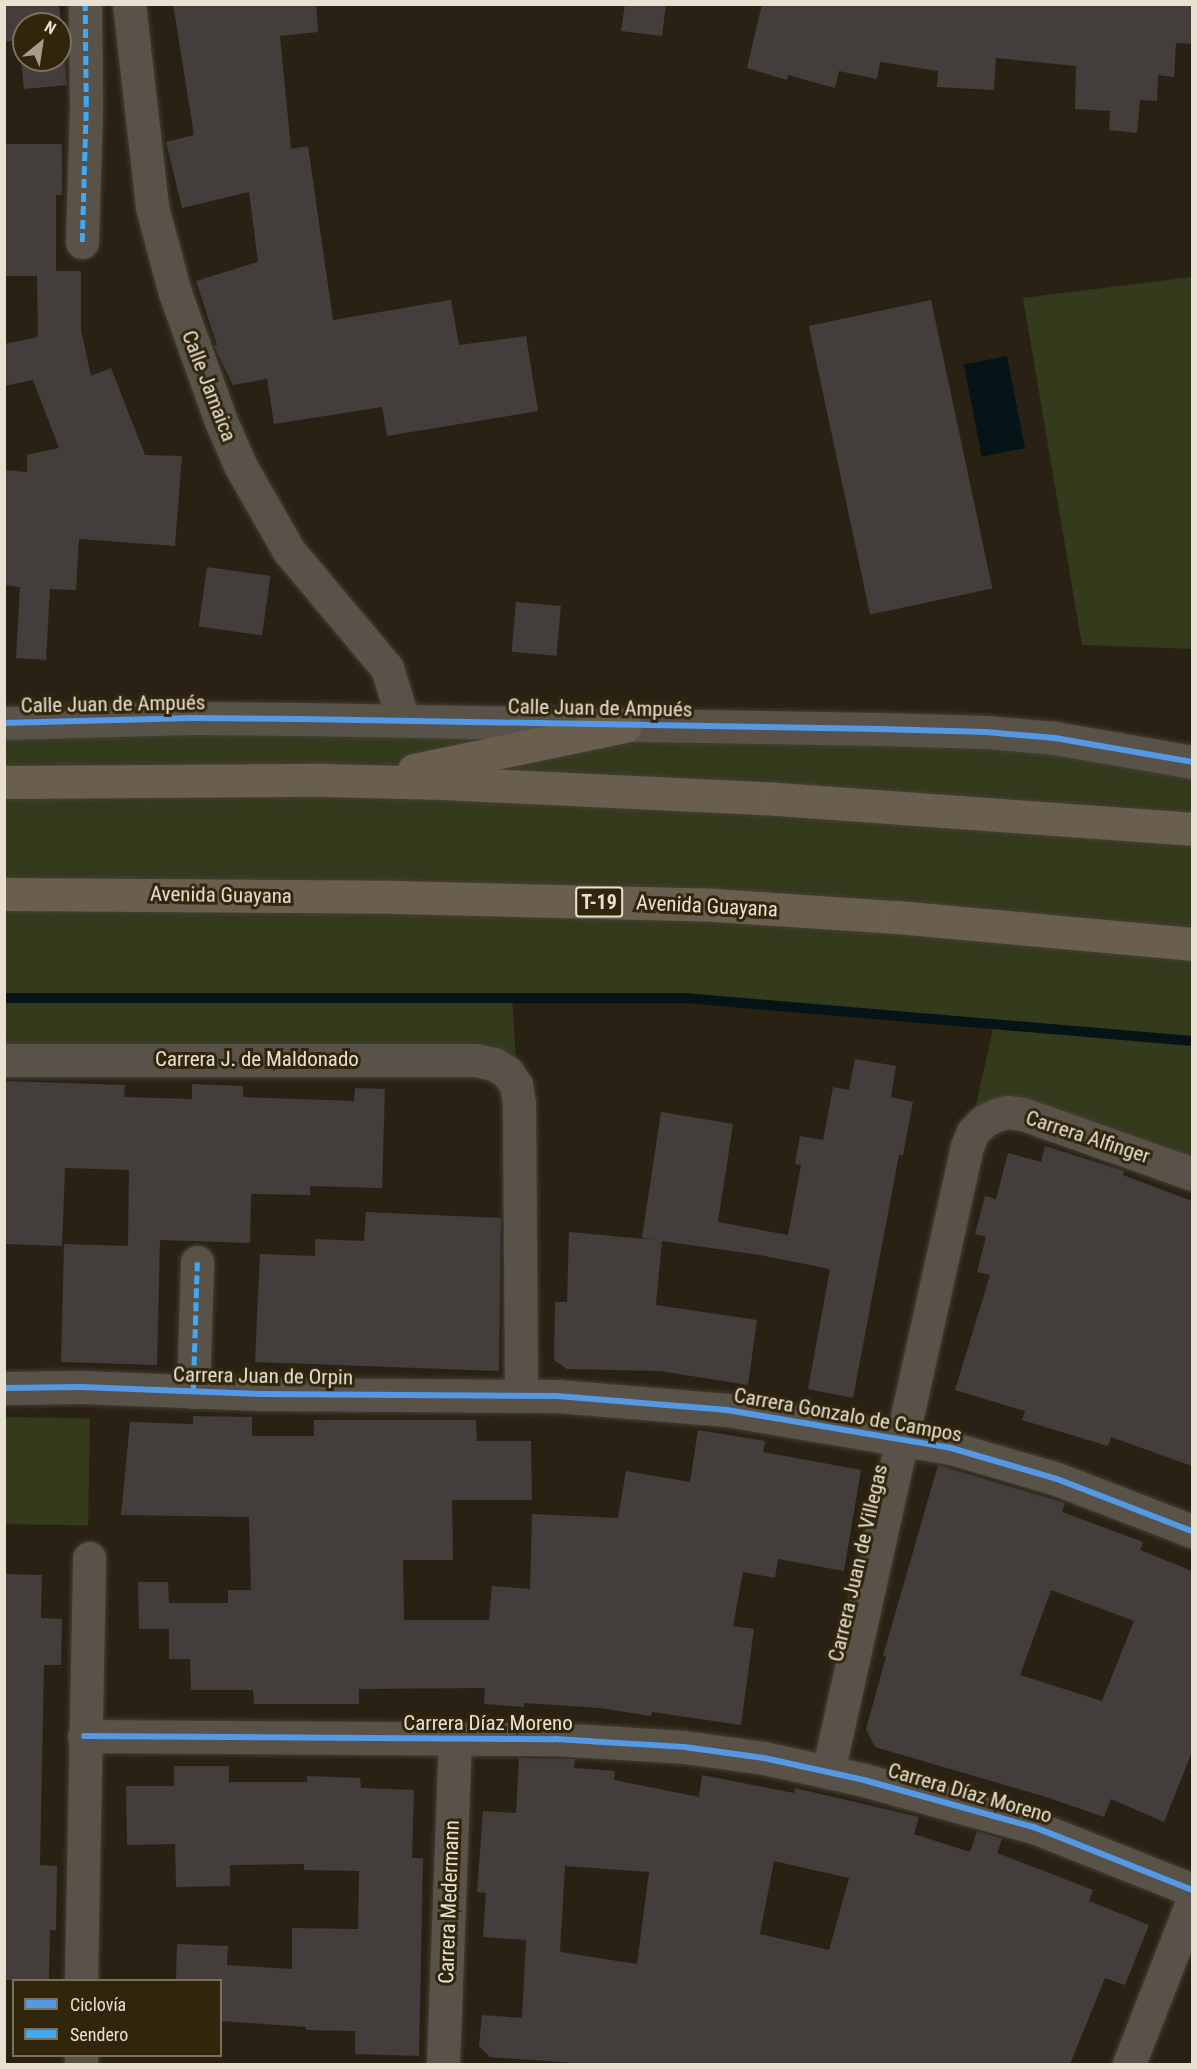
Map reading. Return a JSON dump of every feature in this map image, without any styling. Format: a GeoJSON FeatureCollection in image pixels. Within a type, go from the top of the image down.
{"type":"FeatureCollection","features":[{"type":"Feature","properties":{"kind":"highway"},"geometry":{"type":"LineString","coordinates":[[360,780],[624,726]]}},
{"type":"Feature","properties":{"kind":"highway"},"geometry":{"type":"LineString","coordinates":[[4,782],[360,780],[777,799],[1192,829]]}},
{"type":"Feature","properties":{"kind":"highway","name":"Avenida Guayana"},"geometry":{"type":"LineString","coordinates":[[4,894],[395,897],[714,905],[897,917],[1192,944]]}},
{"type":"Feature","properties":{"kind":"street"},"geometry":{"type":"LineString","coordinates":[[82,242],[86,4]]}},
{"type":"Feature","properties":{"kind":"street","name":"Calle Jamaica"},"geometry":{"type":"LineString","coordinates":[[129,4],[152,207],[175,293],[220,419],[246,476],[289,551],[387,668],[403,720]]}},
{"type":"Feature","properties":{"kind":"street","name":"Calle Juan de Ampués"},"geometry":{"type":"LineString","coordinates":[[4,723],[192,718],[986,732],[1055,738],[1192,762]]}},
{"type":"Feature","properties":{"kind":"street","name":"Carrera J. de Maldonado"},"geometry":{"type":"LineString","coordinates":[[4,1060],[476,1060],[494,1064],[507,1072],[516,1085],[519,1104],[521,1395]]}},
{"type":"Feature","properties":{"kind":"street","name":"Carrera Alfinger"},"geometry":{"type":"LineString","coordinates":[[984,1121],[1008,1112],[1023,1114],[1192,1173]]}},
{"type":"Feature","properties":{"kind":"street","name":"Carrera Juan de Villegas"},"geometry":{"type":"LineString","coordinates":[[828,1772],[904,1439],[967,1146],[973,1132],[984,1121]]}},
{"type":"Feature","properties":{"kind":"street"},"geometry":{"type":"LineString","coordinates":[[193,1392],[197,1262]]}},
{"type":"Feature","properties":{"kind":"street","name":"Carrera Juan de Orpin"},"geometry":{"type":"LineString","coordinates":[[4,1388],[81,1387],[193,1392],[521,1395]]}},
{"type":"Feature","properties":{"kind":"street","name":"Carrera Gonzalo de Campos"},"geometry":{"type":"LineString","coordinates":[[521,1395],[727,1410],[951,1448],[1026,1469],[1192,1532]]}},
{"type":"Feature","properties":{"kind":"street"},"geometry":{"type":"LineString","coordinates":[[81,1979],[88,1558]]}},
{"type":"Feature","properties":{"kind":"street","name":"Carrera Díaz Moreno"},"geometry":{"type":"LineString","coordinates":[[84,1736],[555,1739],[684,1747],[764,1758],[961,1804],[1034,1827],[1192,1890]]}},
{"type":"Feature","properties":{"kind":"street","name":"Carrera Medermann"},"geometry":{"type":"LineString","coordinates":[[443,2064],[455,1739]]}},
{"type":"Feature","properties":{"kind":"street"},"geometry":{"type":"LineString","coordinates":[[1129,2064],[1192,1902]]}},
{"type":"Feature","properties":{"kind":"green space"},"geometry":{"type":"Polygon","coordinates":[[[1192,277],[1192,649],[1082,645],[1023,298],[1192,277]]]}},
{"type":"Feature","properties":{"kind":"green space"},"geometry":{"type":"Polygon","coordinates":[[[5,723],[713,728],[1192,762],[1192,1174],[1023,1114],[967,1146],[994,1024],[685,998],[512,998],[519,1104],[507,1072],[5,1060],[5,723]]]}},
{"type":"Feature","properties":{"kind":"green space"},"geometry":{"type":"Polygon","coordinates":[[[5,1417],[90,1418],[88,1525],[4,1524],[5,1417]]]}},
{"type":"Feature","properties":{"kind":"shaded area"},"geometry":{"type":"Polygon","coordinates":[[[1007,356],[1025,448],[982,457],[964,364],[1007,356]]]}},
{"type":"Feature","properties":{"kind":"building"},"geometry":{"type":"Polygon","coordinates":[[[4,4],[59,4],[60,12],[12,12],[12,41],[4,42],[4,4]]]}},
{"type":"Feature","properties":{"kind":"building"},"geometry":{"type":"Polygon","coordinates":[[[173,4],[316,4],[318,32],[280,36],[291,149],[308,146],[333,320],[451,300],[459,345],[526,336],[538,411],[387,436],[382,407],[274,424],[267,379],[233,385],[214,346],[217,345],[196,281],[258,262],[249,192],[182,208],[166,142],[194,135],[173,4]]]}},
{"type":"Feature","properties":{"kind":"building"},"geometry":{"type":"Polygon","coordinates":[[[625,4],[666,4],[662,36],[621,31],[625,4]]]}},
{"type":"Feature","properties":{"kind":"building"},"geometry":{"type":"Polygon","coordinates":[[[762,4],[1192,4],[1192,44],[1176,43],[1174,77],[1158,75],[1157,101],[1140,100],[1137,133],[1109,130],[1110,111],[1075,109],[1076,66],[996,58],[994,90],[937,87],[938,71],[880,62],[877,79],[839,71],[835,88],[788,75],[787,80],[747,68],[762,4]]]}},
{"type":"Feature","properties":{"kind":"building"},"geometry":{"type":"Polygon","coordinates":[[[22,72],[66,72],[67,85],[24,89],[22,72]]]}},
{"type":"Feature","properties":{"kind":"building"},"geometry":{"type":"Polygon","coordinates":[[[4,144],[62,144],[62,195],[56,195],[56,271],[81,271],[81,330],[91,376],[111,368],[145,455],[182,456],[175,546],[79,539],[76,590],[50,589],[46,660],[16,658],[20,587],[4,585],[4,470],[27,472],[27,455],[59,448],[33,380],[4,386],[4,344],[38,337],[37,276],[4,276],[4,144]]]}},
{"type":"Feature","properties":{"kind":"building"},"geometry":{"type":"Polygon","coordinates":[[[931,300],[992,589],[870,615],[809,326],[931,300]]]}},
{"type":"Feature","properties":{"kind":"building"},"geometry":{"type":"Polygon","coordinates":[[[207,567],[270,576],[262,635],[199,626],[207,567]]]}},
{"type":"Feature","properties":{"kind":"building"},"geometry":{"type":"Polygon","coordinates":[[[516,602],[561,606],[556,656],[512,652],[516,602]]]}},
{"type":"Feature","properties":{"kind":"building"},"geometry":{"type":"Polygon","coordinates":[[[855,1059],[896,1066],[891,1097],[913,1102],[903,1155],[899,1155],[853,1398],[808,1389],[830,1269],[760,1255],[662,1241],[656,1305],[757,1320],[748,1385],[660,1371],[567,1369],[554,1360],[555,1302],[567,1302],[569,1232],[655,1240],[642,1238],[661,1112],[733,1124],[718,1222],[788,1235],[801,1165],[795,1164],[800,1136],[823,1140],[833,1087],[849,1090],[855,1059]]]}},
{"type":"Feature","properties":{"kind":"building"},"geometry":{"type":"Polygon","coordinates":[[[4,1081],[125,1085],[124,1097],[192,1099],[192,1084],[243,1086],[243,1097],[354,1101],[355,1088],[385,1089],[382,1188],[310,1186],[310,1195],[251,1194],[250,1243],[160,1240],[157,1365],[61,1362],[64,1244],[128,1246],[129,1170],[65,1168],[62,1246],[4,1244],[4,1081]]]}},
{"type":"Feature","properties":{"kind":"building"},"geometry":{"type":"Polygon","coordinates":[[[1045,1146],[1124,1171],[1123,1175],[1192,1201],[1192,1466],[1111,1437],[1108,1446],[1022,1420],[1025,1411],[955,1390],[990,1275],[977,1272],[986,1237],[975,1234],[985,1196],[996,1199],[1008,1153],[1041,1162],[1045,1146]]]}},
{"type":"Feature","properties":{"kind":"building"},"geometry":{"type":"Polygon","coordinates":[[[366,1212],[501,1218],[499,1371],[255,1362],[260,1254],[315,1256],[315,1239],[364,1241],[366,1212]]]}},
{"type":"Feature","properties":{"kind":"building"},"geometry":{"type":"Polygon","coordinates":[[[193,1416],[252,1417],[252,1436],[314,1436],[314,1420],[476,1420],[477,1441],[531,1441],[532,1500],[452,1500],[453,1560],[403,1560],[404,1620],[489,1620],[492,1586],[530,1589],[532,1514],[618,1518],[626,1471],[690,1482],[698,1430],[765,1441],[763,1452],[861,1470],[844,1571],[778,1559],[775,1578],[743,1572],[733,1626],[754,1629],[741,1725],[652,1712],[651,1716],[600,1708],[524,1703],[524,1707],[484,1704],[485,1688],[359,1689],[359,1704],[254,1704],[253,1690],[191,1690],[190,1659],[169,1659],[169,1629],[139,1629],[138,1582],[168,1582],[169,1603],[228,1603],[228,1590],[251,1590],[249,1517],[121,1515],[130,1422],[193,1424],[193,1416]]]}},
{"type":"Feature","properties":{"kind":"building"},"geometry":{"type":"Polygon","coordinates":[[[938,1465],[1065,1503],[1062,1512],[1143,1542],[1140,1550],[1192,1571],[1192,1752],[1164,1822],[1111,1799],[1104,1817],[1046,1797],[875,1747],[866,1729],[886,1657],[883,1656],[938,1465]],[[1051,1590],[1020,1675],[1102,1701],[1134,1621],[1051,1590]]]}},
{"type":"Feature","properties":{"kind":"building"},"geometry":{"type":"Polygon","coordinates":[[[4,1574],[42,1575],[41,1618],[62,1619],[61,1665],[44,1665],[40,1865],[57,1866],[56,1930],[50,1930],[49,1979],[4,1980],[4,1574]]]}},
{"type":"Feature","properties":{"kind":"building"},"geometry":{"type":"Polygon","coordinates":[[[519,1758],[575,1759],[574,1768],[615,1771],[614,1780],[699,1797],[702,1775],[794,1793],[795,1788],[919,1817],[914,1834],[970,1852],[977,1831],[1002,1839],[997,1853],[1093,1890],[1089,1901],[1149,1925],[1125,1985],[1105,1978],[1070,2064],[589,2064],[490,2057],[479,2046],[482,2015],[522,2018],[526,1940],[483,1937],[486,1893],[477,1892],[483,1811],[516,1813],[519,1758]],[[774,1861],[760,1934],[829,1950],[849,1878],[774,1861]],[[565,1866],[560,1952],[637,1964],[649,1872],[565,1866]]]}},
{"type":"Feature","properties":{"kind":"building"},"geometry":{"type":"Polygon","coordinates":[[[174,1766],[229,1766],[229,1782],[307,1782],[307,1776],[360,1778],[361,1788],[414,1790],[412,1858],[423,1858],[419,2056],[355,2054],[355,2031],[306,2030],[306,2027],[222,2021],[222,1979],[176,1979],[177,1944],[228,1946],[227,1965],[292,1969],[292,1928],[358,1929],[359,1871],[304,1870],[304,1864],[230,1865],[230,1886],[176,1887],[175,1844],[127,1845],[126,1786],[174,1786],[174,1766]]]}},
{"type":"Feature","properties":{"kind":"waterway"},"geometry":{"type":"LineString","coordinates":[[4,998],[685,998],[1192,1041]]}},
{"type":"Feature","properties":{"kind":"marked path"},"geometry":{"type":"LineString","coordinates":[[82,242],[86,105],[85,4]]}},
{"type":"Feature","properties":{"kind":"marked path"},"geometry":{"type":"LineString","coordinates":[[193,1392],[197,1262]]}},
{"type":"Feature","properties":{"kind":"cycle path"},"geometry":{"type":"LineString","coordinates":[[4,723],[192,718],[986,732],[1055,738],[1192,762]]}},
{"type":"Feature","properties":{"kind":"cycle path"},"geometry":{"type":"LineString","coordinates":[[4,1388],[81,1387],[261,1394],[557,1396],[727,1410],[951,1448],[1057,1479],[1192,1531]]}},
{"type":"Feature","properties":{"kind":"cycle path"},"geometry":{"type":"LineString","coordinates":[[84,1736],[555,1739],[684,1747],[764,1758],[864,1780],[1034,1827],[1192,1890]]}}]}
